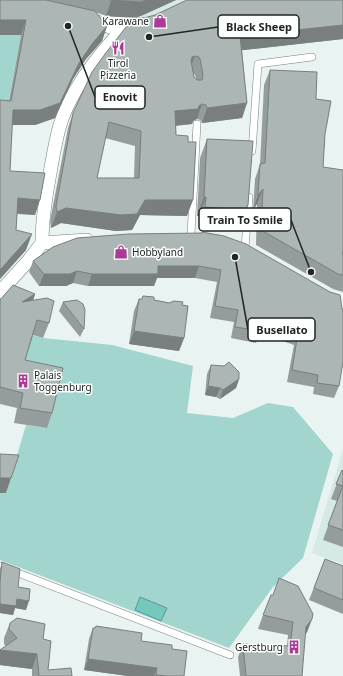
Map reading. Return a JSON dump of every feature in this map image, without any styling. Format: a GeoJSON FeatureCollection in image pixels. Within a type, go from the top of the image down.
{"type":"FeatureCollection","features":[{"type":"Feature","properties":{"kind":"street"},"geometry":{"type":"LineString","coordinates":[[80,17],[96,20],[120,31]]}},
{"type":"Feature","properties":{"kind":"street"},"geometry":{"type":"LineString","coordinates":[[0,292],[30,260],[42,243],[42,220],[60,126],[68,105],[93,64],[120,31],[152,20]]}},
{"type":"Feature","properties":{"kind":"street"},"geometry":{"type":"LineString","coordinates":[[184,234],[206,237]]}},
{"type":"Feature","properties":{"kind":"street"},"geometry":{"type":"LineString","coordinates":[[42,243],[103,239]]}},
{"type":"Feature","properties":{"kind":"street"},"geometry":{"type":"LineString","coordinates":[[239,246],[258,256]]}},
{"type":"Feature","properties":{"kind":"lane"},"geometry":{"type":"LineString","coordinates":[[251,156],[258,64],[312,57]]}},
{"type":"Feature","properties":{"kind":"lane"},"geometry":{"type":"LineString","coordinates":[[184,234],[198,124]]}},
{"type":"Feature","properties":{"kind":"lane"},"geometry":{"type":"LineString","coordinates":[[239,246],[249,187]]}},
{"type":"Feature","properties":{"kind":"lane"},"geometry":{"type":"LineString","coordinates":[[0,566],[230,655]]}},
{"type":"Feature","properties":{"kind":"shaded area"},"geometry":{"type":"Polygon","coordinates":[[[170,0],[210,0],[132,36],[127,17],[128,19],[144,13],[170,0]]]}},
{"type":"Feature","properties":{"kind":"shaded area"},"geometry":{"type":"Polygon","coordinates":[[[343,449],[343,564],[312,553],[343,449]]]}},
{"type":"Feature","properties":{"kind":"green space"},"geometry":{"type":"Polygon","coordinates":[[[0,35],[21,35],[6,116],[0,116],[0,35]]]}},
{"type":"Feature","properties":{"kind":"green space"},"geometry":{"type":"Polygon","coordinates":[[[31,335],[43,338],[112,345],[193,366],[187,413],[233,418],[268,403],[293,407],[333,454],[303,558],[273,587],[229,648],[0,560],[0,493],[6,493],[26,425],[47,428],[20,375],[31,335]]]}},
{"type":"Feature","properties":{"kind":"water"},"geometry":{"type":"Polygon","coordinates":[[[140,597],[167,608],[161,621],[135,610],[140,597]]]}},
{"type":"Feature","properties":{"kind":"building"},"geometry":{"type":"Polygon","coordinates":[[[0,0],[46,0],[95,11],[107,26],[79,63],[60,103],[40,110],[13,110],[10,171],[45,173],[40,200],[18,198],[16,230],[32,234],[1,269],[0,100],[11,101],[26,20],[0,20],[0,0]]]}},
{"type":"Feature","properties":{"kind":"building"},"geometry":{"type":"Polygon","coordinates":[[[110,0],[149,0],[140,2],[110,0]]]}},
{"type":"Feature","properties":{"kind":"building"},"geometry":{"type":"Polygon","coordinates":[[[187,0],[343,0],[343,25],[240,36],[247,103],[207,108],[206,105],[202,104],[198,109],[175,111],[176,135],[188,136],[188,142],[196,142],[193,200],[145,200],[137,214],[121,215],[66,208],[57,212],[56,206],[73,113],[92,72],[126,27],[140,19],[155,15],[187,0]],[[192,57],[191,61],[194,77],[197,80],[202,80],[203,75],[200,59],[199,57],[192,57]],[[109,122],[97,178],[139,178],[141,131],[109,122]]]}},
{"type":"Feature","properties":{"kind":"building"},"geometry":{"type":"Polygon","coordinates":[[[270,70],[317,72],[316,99],[331,101],[325,134],[323,167],[343,170],[343,275],[338,274],[261,230],[263,189],[258,195],[260,164],[265,163],[270,70]]]}},
{"type":"Feature","properties":{"kind":"building"},"geometry":{"type":"Polygon","coordinates":[[[207,139],[253,141],[248,205],[245,210],[205,207],[206,197],[204,197],[207,139]]]}},
{"type":"Feature","properties":{"kind":"building"},"geometry":{"type":"Polygon","coordinates":[[[202,232],[224,236],[246,244],[330,292],[340,295],[343,309],[343,362],[339,386],[317,383],[318,375],[292,370],[298,333],[262,320],[261,331],[235,327],[238,310],[215,306],[221,270],[199,266],[158,266],[158,274],[92,274],[77,271],[70,274],[44,274],[33,261],[53,247],[77,238],[128,234],[202,232]]]}},
{"type":"Feature","properties":{"kind":"building"},"geometry":{"type":"Polygon","coordinates":[[[13,285],[35,294],[22,302],[47,298],[54,301],[49,323],[37,320],[25,360],[63,368],[52,413],[20,408],[23,393],[0,387],[0,300],[13,285]]]}},
{"type":"Feature","properties":{"kind":"building"},"geometry":{"type":"Polygon","coordinates":[[[143,296],[154,297],[154,300],[169,303],[174,301],[183,302],[182,305],[188,306],[184,338],[134,331],[139,299],[142,299],[143,296]]]}},
{"type":"Feature","properties":{"kind":"building"},"geometry":{"type":"Polygon","coordinates":[[[77,300],[83,304],[85,310],[84,329],[63,302],[77,300]]]}},
{"type":"Feature","properties":{"kind":"building"},"geometry":{"type":"Polygon","coordinates":[[[229,362],[239,372],[239,379],[223,390],[208,386],[211,365],[224,366],[229,362]]]}},
{"type":"Feature","properties":{"kind":"building"},"geometry":{"type":"Polygon","coordinates":[[[0,454],[19,455],[11,478],[0,478],[0,454]]]}},
{"type":"Feature","properties":{"kind":"building"},"geometry":{"type":"Polygon","coordinates":[[[342,470],[343,471],[343,486],[336,484],[342,470]]]}},
{"type":"Feature","properties":{"kind":"building"},"geometry":{"type":"Polygon","coordinates":[[[343,486],[343,530],[328,525],[343,486]]]}},
{"type":"Feature","properties":{"kind":"building"},"geometry":{"type":"Polygon","coordinates":[[[325,559],[343,566],[343,600],[314,588],[325,559]]]}},
{"type":"Feature","properties":{"kind":"building"},"geometry":{"type":"Polygon","coordinates":[[[2,562],[20,569],[18,587],[30,589],[29,601],[17,599],[16,606],[0,604],[2,562]]]}},
{"type":"Feature","properties":{"kind":"building"},"geometry":{"type":"Polygon","coordinates":[[[279,578],[298,586],[313,614],[312,619],[306,627],[302,676],[246,676],[243,644],[290,646],[293,622],[263,615],[271,595],[273,595],[279,578]]]}},
{"type":"Feature","properties":{"kind":"building"},"geometry":{"type":"Polygon","coordinates":[[[17,618],[45,624],[43,639],[51,641],[48,670],[71,668],[72,676],[39,676],[37,654],[0,650],[17,638],[9,629],[10,623],[17,618]]]}},
{"type":"Feature","properties":{"kind":"building"},"geometry":{"type":"Polygon","coordinates":[[[96,626],[142,633],[141,641],[172,645],[172,649],[187,651],[184,676],[156,675],[157,668],[88,659],[93,628],[96,626]]]}},
{"type":"Feature","properties":{"kind":"place","name":"Karawane"},"geometry":{"type":"Point","coordinates":[160,21]}},
{"type":"Feature","properties":{"kind":"place","name":"Enovit"},"geometry":{"type":"Point","coordinates":[68,26]}},
{"type":"Feature","properties":{"kind":"place","name":"Black Sheep"},"geometry":{"type":"Point","coordinates":[149,37]}},
{"type":"Feature","properties":{"kind":"place","name":"Tirol Pizzeria"},"geometry":{"type":"Point","coordinates":[118,48]}},
{"type":"Feature","properties":{"kind":"place","name":"Hobbyland"},"geometry":{"type":"Point","coordinates":[121,252]}},
{"type":"Feature","properties":{"kind":"place","name":"Busellato"},"geometry":{"type":"Point","coordinates":[235,257]}},
{"type":"Feature","properties":{"kind":"place","name":"Train To Smile"},"geometry":{"type":"Point","coordinates":[311,272]}},
{"type":"Feature","properties":{"kind":"place","name":"Palais Toggenburg"},"geometry":{"type":"Point","coordinates":[23,381]}},
{"type":"Feature","properties":{"kind":"place","name":"Gerstburg"},"geometry":{"type":"Point","coordinates":[294,647]}}]}
